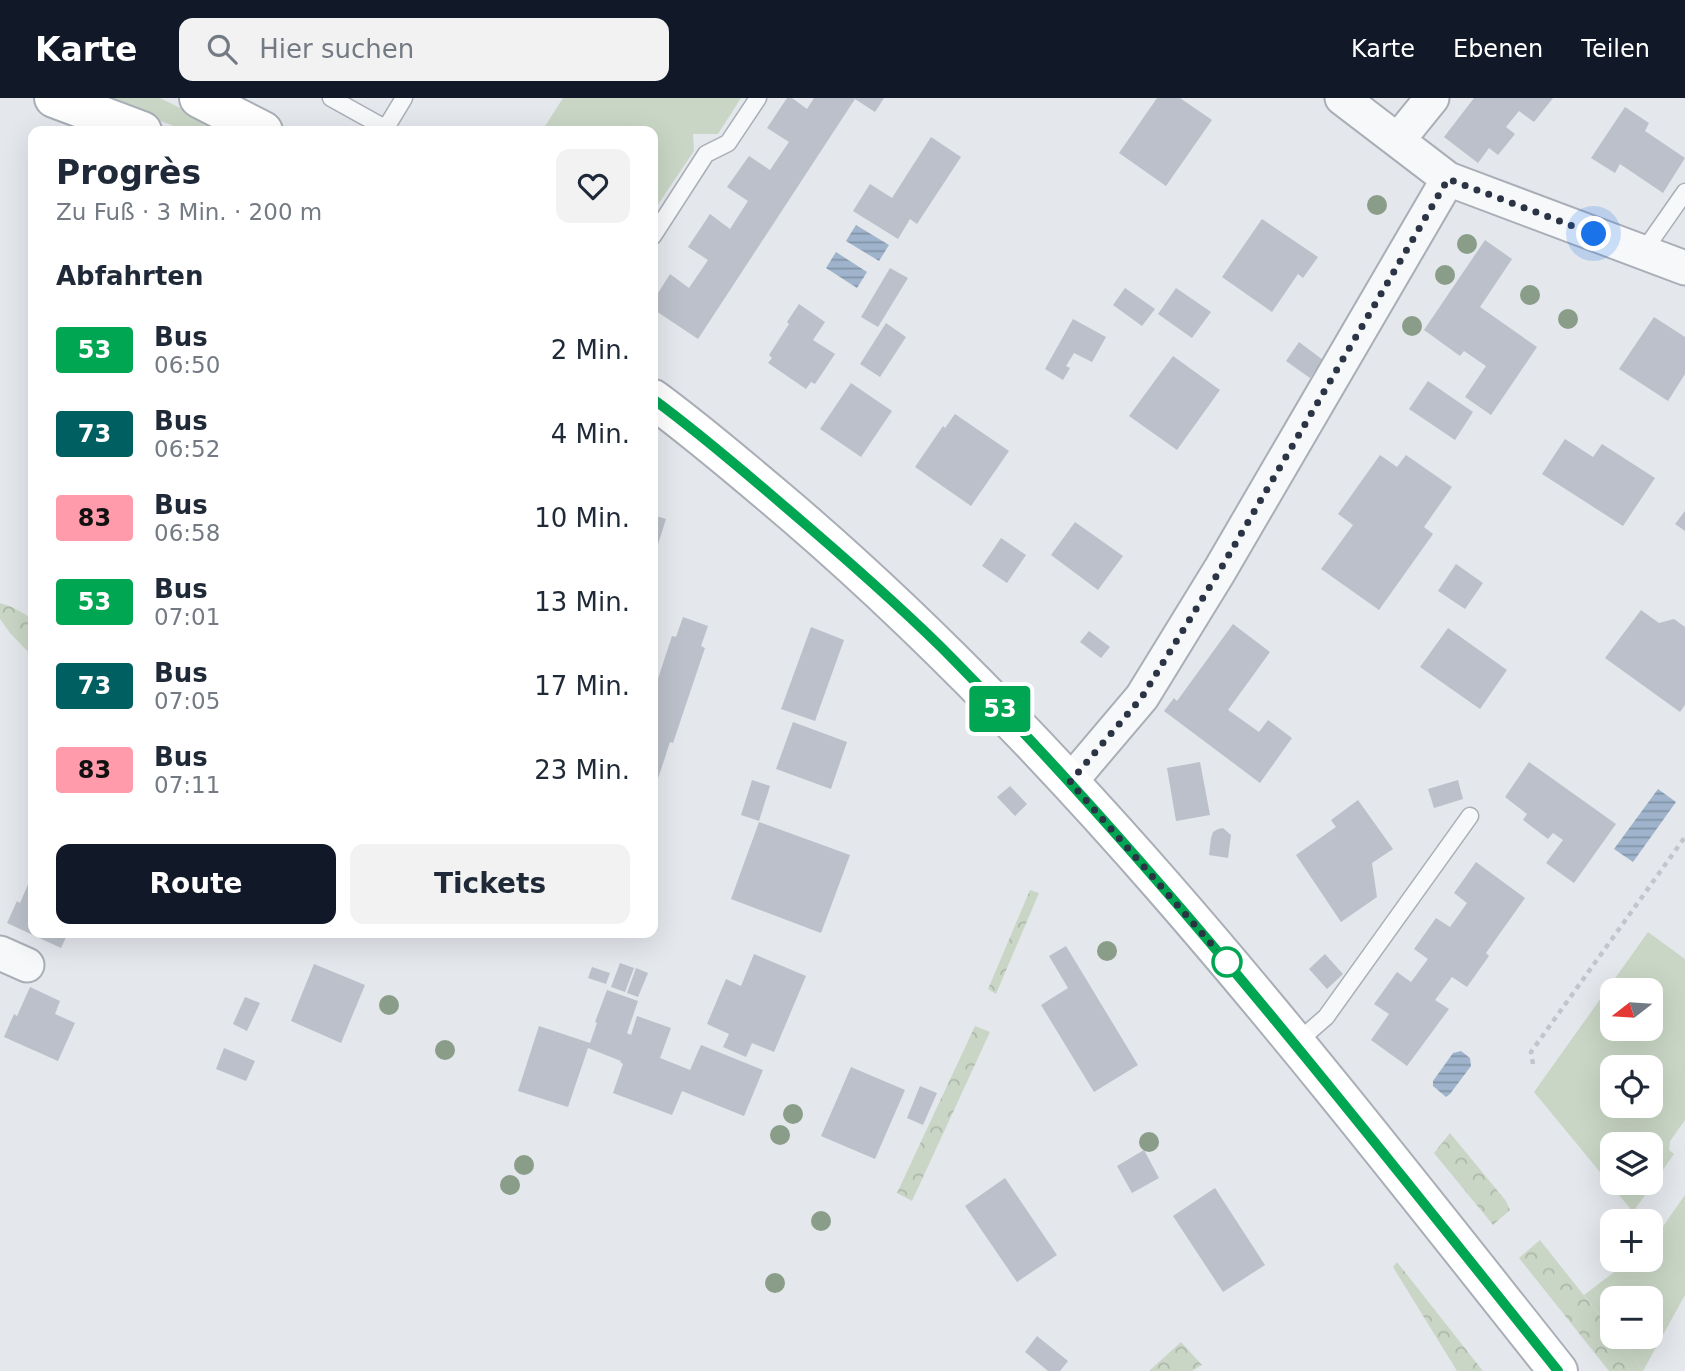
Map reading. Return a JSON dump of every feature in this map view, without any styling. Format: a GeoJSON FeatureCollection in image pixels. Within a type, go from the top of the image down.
{"type":"FeatureCollection","features":[{"type":"Feature","properties":{"kind":"main road"},"geometry":{"type":"LineString","coordinates":[[54,98],[129,126]]}},
{"type":"Feature","properties":{"kind":"main road"},"geometry":{"type":"LineString","coordinates":[[199,98],[253,126]]}},
{"type":"Feature","properties":{"kind":"main road"},"geometry":{"type":"LineString","coordinates":[[658,403],[715,447],[880,590],[940,647],[1070,782],[1295,1044],[1558,1371]]}},
{"type":"Feature","properties":{"kind":"street"},"geometry":{"type":"LineString","coordinates":[[1342,98],[1448,179],[1685,268]]}},
{"type":"Feature","properties":{"kind":"street"},"geometry":{"type":"LineString","coordinates":[[1398,140],[1432,98]]}},
{"type":"Feature","properties":{"kind":"street"},"geometry":{"type":"LineString","coordinates":[[1070,782],[1142,697],[1220,570],[1448,179]]}},
{"type":"Feature","properties":{"kind":"lane"},"geometry":{"type":"LineString","coordinates":[[331,98],[378,126]]}},
{"type":"Feature","properties":{"kind":"lane"},"geometry":{"type":"LineString","coordinates":[[387,126],[404,98]]}},
{"type":"Feature","properties":{"kind":"lane"},"geometry":{"type":"LineString","coordinates":[[658,228],[706,154],[728,143],[758,98]]}},
{"type":"Feature","properties":{"kind":"lane"},"geometry":{"type":"LineString","coordinates":[[1643,252],[1685,192]]}},
{"type":"Feature","properties":{"kind":"lane"},"geometry":{"type":"LineString","coordinates":[[1295,1044],[1326,1017],[1470,816]]}},
{"type":"Feature","properties":{"kind":"path"},"geometry":{"type":"LineString","coordinates":[[1533,1065],[1531,1052],[1685,837]]}},
{"type":"Feature","properties":{"kind":"green space"},"geometry":{"type":"Polygon","coordinates":[[[101,98],[160,98],[217,126],[174,126],[101,98]]]}},
{"type":"Feature","properties":{"kind":"green space"},"geometry":{"type":"Polygon","coordinates":[[[563,98],[741,98],[718,134],[693,134],[694,151],[658,205],[658,126],[545,126],[563,98]]]}},
{"type":"Feature","properties":{"kind":"green space"},"geometry":{"type":"Polygon","coordinates":[[[0,603],[28,616],[28,652],[10,633],[0,619],[0,603]]]}},
{"type":"Feature","properties":{"kind":"green space"},"geometry":{"type":"Polygon","coordinates":[[[1030,890],[1039,893],[996,994],[988,989],[1030,890]]]}},
{"type":"Feature","properties":{"kind":"green space"},"geometry":{"type":"Polygon","coordinates":[[[1648,932],[1685,959],[1685,1120],[1670,1141],[1669,1150],[1674,1154],[1663,1170],[1663,1132],[1600,1132],[1600,1172],[1534,1092],[1600,999],[1600,1041],[1663,1041],[1663,978],[1615,978],[1648,932]]]}},
{"type":"Feature","properties":{"kind":"green space"},"geometry":{"type":"Polygon","coordinates":[[[975,1026],[990,1032],[912,1201],[897,1193],[975,1026]]]}},
{"type":"Feature","properties":{"kind":"green space"},"geometry":{"type":"Polygon","coordinates":[[[1450,1133],[1506,1201],[1510,1210],[1493,1225],[1434,1153],[1450,1133]]]}},
{"type":"Feature","properties":{"kind":"green space"},"geometry":{"type":"Polygon","coordinates":[[[1619,1195],[1645,1195],[1635,1209],[1631,1209],[1619,1195]]]}},
{"type":"Feature","properties":{"kind":"green space"},"geometry":{"type":"Polygon","coordinates":[[[1685,1195],[1685,1295],[1663,1335],[1663,1286],[1600,1286],[1600,1316],[1584,1295],[1614,1272],[1663,1272],[1663,1226],[1685,1195]]]}},
{"type":"Feature","properties":{"kind":"green space"},"geometry":{"type":"Polygon","coordinates":[[[1540,1240],[1600,1316],[1600,1349],[1626,1349],[1643,1371],[1609,1371],[1519,1258],[1540,1240]]]}},
{"type":"Feature","properties":{"kind":"green space"},"geometry":{"type":"Polygon","coordinates":[[[1397,1262],[1483,1371],[1457,1371],[1393,1267],[1397,1262]]]}},
{"type":"Feature","properties":{"kind":"green space"},"geometry":{"type":"Polygon","coordinates":[[[1181,1342],[1202,1365],[1192,1371],[1149,1371],[1181,1342]]]}},
{"type":"Feature","properties":{"kind":"green space"},"geometry":{"type":"Polygon","coordinates":[[[1626,1349],[1655,1349],[1643,1371],[1626,1349]]]}},
{"type":"Feature","properties":{"kind":"water"},"geometry":{"type":"Polygon","coordinates":[[[856,225],[889,245],[879,261],[846,241],[856,225]]]}},
{"type":"Feature","properties":{"kind":"water"},"geometry":{"type":"Polygon","coordinates":[[[836,252],[867,272],[857,288],[826,268],[836,252]]]}},
{"type":"Feature","properties":{"kind":"water"},"geometry":{"type":"Polygon","coordinates":[[[1658,789],[1676,802],[1633,862],[1614,849],[1658,789]]]}},
{"type":"Feature","properties":{"kind":"water"},"geometry":{"type":"Polygon","coordinates":[[[1461,1051],[1470,1058],[1471,1066],[1446,1097],[1433,1086],[1433,1081],[1453,1053],[1461,1051]]]}},
{"type":"Feature","properties":{"kind":"building"},"geometry":{"type":"Polygon","coordinates":[[[787,98],[792,98],[807,109],[814,98],[884,98],[875,112],[855,99],[698,339],[658,312],[658,293],[670,274],[689,288],[708,260],[688,247],[710,214],[730,229],[748,201],[727,187],[749,156],[770,170],[789,142],[767,128],[787,98]]]}},
{"type":"Feature","properties":{"kind":"building"},"geometry":{"type":"Polygon","coordinates":[[[1157,98],[1180,98],[1212,120],[1166,186],[1119,153],[1157,98]]]}},
{"type":"Feature","properties":{"kind":"building"},"geometry":{"type":"Polygon","coordinates":[[[1474,98],[1553,98],[1534,122],[1519,111],[1506,127],[1515,134],[1498,155],[1489,148],[1478,163],[1444,137],[1474,98]]]}},
{"type":"Feature","properties":{"kind":"building"},"geometry":{"type":"Polygon","coordinates":[[[1625,107],[1649,123],[1645,131],[1685,158],[1663,193],[1620,164],[1615,173],[1591,158],[1625,107]]]}},
{"type":"Feature","properties":{"kind":"building"},"geometry":{"type":"Polygon","coordinates":[[[931,137],[961,157],[917,224],[910,219],[898,239],[853,211],[870,184],[892,198],[931,137]]]}},
{"type":"Feature","properties":{"kind":"building"},"geometry":{"type":"Polygon","coordinates":[[[1262,219],[1318,257],[1303,278],[1298,274],[1272,312],[1222,277],[1262,219]]]}},
{"type":"Feature","properties":{"kind":"building"},"geometry":{"type":"Polygon","coordinates":[[[1485,240],[1512,259],[1480,307],[1537,347],[1491,415],[1465,397],[1486,366],[1464,351],[1460,356],[1424,330],[1485,240]]]}},
{"type":"Feature","properties":{"kind":"building"},"geometry":{"type":"Polygon","coordinates":[[[890,268],[908,278],[878,327],[861,317],[890,268]]]}},
{"type":"Feature","properties":{"kind":"building"},"geometry":{"type":"Polygon","coordinates":[[[1125,288],[1155,309],[1142,326],[1113,305],[1125,288]]]}},
{"type":"Feature","properties":{"kind":"building"},"geometry":{"type":"Polygon","coordinates":[[[1176,288],[1211,312],[1192,338],[1158,314],[1176,288]]]}},
{"type":"Feature","properties":{"kind":"building"},"geometry":{"type":"Polygon","coordinates":[[[799,304],[825,322],[813,340],[835,354],[815,384],[811,382],[806,389],[768,363],[772,358],[769,355],[799,304]]]}},
{"type":"Feature","properties":{"kind":"building"},"geometry":{"type":"Polygon","coordinates":[[[1654,317],[1685,337],[1685,374],[1668,401],[1619,369],[1654,317]]]}},
{"type":"Feature","properties":{"kind":"building"},"geometry":{"type":"Polygon","coordinates":[[[1073,319],[1106,337],[1092,362],[1074,353],[1066,366],[1070,368],[1063,380],[1045,369],[1073,319]]]}},
{"type":"Feature","properties":{"kind":"building"},"geometry":{"type":"Polygon","coordinates":[[[886,323],[906,337],[880,377],[860,364],[886,323]]]}},
{"type":"Feature","properties":{"kind":"building"},"geometry":{"type":"Polygon","coordinates":[[[1299,342],[1323,360],[1310,378],[1286,361],[1299,342]]]}},
{"type":"Feature","properties":{"kind":"building"},"geometry":{"type":"Polygon","coordinates":[[[1173,356],[1220,390],[1177,450],[1129,416],[1173,356]]]}},
{"type":"Feature","properties":{"kind":"building"},"geometry":{"type":"Polygon","coordinates":[[[1428,381],[1473,412],[1455,440],[1409,409],[1428,381]]]}},
{"type":"Feature","properties":{"kind":"building"},"geometry":{"type":"Polygon","coordinates":[[[851,383],[892,411],[861,457],[820,429],[851,383]]]}},
{"type":"Feature","properties":{"kind":"building"},"geometry":{"type":"Polygon","coordinates":[[[955,414],[1009,451],[971,506],[915,467],[943,426],[945,428],[955,414]]]}},
{"type":"Feature","properties":{"kind":"building"},"geometry":{"type":"Polygon","coordinates":[[[1565,439],[1593,457],[1602,444],[1655,478],[1623,526],[1542,474],[1565,439]]]}},
{"type":"Feature","properties":{"kind":"building"},"geometry":{"type":"Polygon","coordinates":[[[1380,455],[1397,467],[1406,455],[1452,487],[1424,527],[1433,534],[1379,610],[1321,569],[1353,525],[1338,514],[1380,455]]]}},
{"type":"Feature","properties":{"kind":"building"},"geometry":{"type":"Polygon","coordinates":[[[1685,511],[1685,531],[1675,524],[1685,511]]]}},
{"type":"Feature","properties":{"kind":"building"},"geometry":{"type":"Polygon","coordinates":[[[658,517],[666,519],[658,544],[658,517]]]}},
{"type":"Feature","properties":{"kind":"building"},"geometry":{"type":"Polygon","coordinates":[[[1075,522],[1123,556],[1098,590],[1051,555],[1075,522]]]}},
{"type":"Feature","properties":{"kind":"building"},"geometry":{"type":"Polygon","coordinates":[[[1001,538],[1026,555],[1007,583],[982,566],[1001,538]]]}},
{"type":"Feature","properties":{"kind":"building"},"geometry":{"type":"Polygon","coordinates":[[[1456,564],[1483,583],[1465,609],[1438,591],[1456,564]]]}},
{"type":"Feature","properties":{"kind":"building"},"geometry":{"type":"Polygon","coordinates":[[[1641,610],[1659,623],[1674,619],[1685,627],[1685,705],[1680,712],[1605,658],[1641,610]]]}},
{"type":"Feature","properties":{"kind":"building"},"geometry":{"type":"Polygon","coordinates":[[[683,617],[708,626],[701,646],[705,648],[658,779],[658,679],[672,636],[676,637],[683,617]]]}},
{"type":"Feature","properties":{"kind":"building"},"geometry":{"type":"Polygon","coordinates":[[[1233,624],[1270,652],[1228,710],[1259,732],[1268,720],[1292,738],[1260,783],[1164,711],[1174,698],[1177,701],[1233,624]]]}},
{"type":"Feature","properties":{"kind":"building"},"geometry":{"type":"Polygon","coordinates":[[[811,627],[844,640],[815,721],[781,709],[811,627]]]}},
{"type":"Feature","properties":{"kind":"building"},"geometry":{"type":"Polygon","coordinates":[[[1448,628],[1507,670],[1480,709],[1420,667],[1448,628]]]}},
{"type":"Feature","properties":{"kind":"building"},"geometry":{"type":"Polygon","coordinates":[[[1089,631],[1110,647],[1101,658],[1080,642],[1089,631]]]}},
{"type":"Feature","properties":{"kind":"building"},"geometry":{"type":"Polygon","coordinates":[[[793,722],[847,742],[831,789],[776,769],[793,722]]]}},
{"type":"Feature","properties":{"kind":"building"},"geometry":{"type":"Polygon","coordinates":[[[1200,762],[1210,815],[1176,821],[1167,768],[1200,762]]]}},
{"type":"Feature","properties":{"kind":"building"},"geometry":{"type":"Polygon","coordinates":[[[1529,762],[1616,824],[1574,883],[1546,863],[1563,840],[1553,833],[1548,839],[1523,820],[1527,814],[1505,797],[1529,762]]]}},
{"type":"Feature","properties":{"kind":"building"},"geometry":{"type":"Polygon","coordinates":[[[752,780],[770,786],[759,821],[741,815],[752,780]]]}},
{"type":"Feature","properties":{"kind":"building"},"geometry":{"type":"Polygon","coordinates":[[[1458,780],[1463,799],[1434,808],[1428,789],[1458,780]]]}},
{"type":"Feature","properties":{"kind":"building"},"geometry":{"type":"Polygon","coordinates":[[[1010,786],[1027,804],[1015,816],[997,797],[1010,786]]]}},
{"type":"Feature","properties":{"kind":"building"},"geometry":{"type":"Polygon","coordinates":[[[1358,800],[1393,849],[1372,863],[1377,897],[1341,922],[1296,855],[1336,827],[1331,820],[1358,800]]]}},
{"type":"Feature","properties":{"kind":"building"},"geometry":{"type":"Polygon","coordinates":[[[759,822],[850,855],[821,933],[731,899],[759,822]]]}},
{"type":"Feature","properties":{"kind":"building"},"geometry":{"type":"Polygon","coordinates":[[[1223,828],[1231,835],[1228,858],[1209,855],[1213,832],[1223,828]]]}},
{"type":"Feature","properties":{"kind":"building"},"geometry":{"type":"Polygon","coordinates":[[[1476,862],[1525,898],[1486,953],[1489,956],[1467,987],[1452,977],[1435,1000],[1449,1009],[1407,1066],[1371,1040],[1389,1014],[1374,1004],[1397,972],[1411,982],[1428,959],[1414,949],[1436,918],[1450,927],[1467,903],[1454,893],[1476,862]]]}},
{"type":"Feature","properties":{"kind":"building"},"geometry":{"type":"Polygon","coordinates":[[[28,885],[28,933],[7,923],[17,901],[20,903],[28,885]]]}},
{"type":"Feature","properties":{"kind":"building"},"geometry":{"type":"Polygon","coordinates":[[[39,938],[66,938],[61,948],[39,938]]]}},
{"type":"Feature","properties":{"kind":"building"},"geometry":{"type":"Polygon","coordinates":[[[1066,946],[1138,1065],[1094,1092],[1041,1005],[1068,988],[1049,956],[1066,946]]]}},
{"type":"Feature","properties":{"kind":"building"},"geometry":{"type":"Polygon","coordinates":[[[754,954],[806,976],[774,1052],[752,1043],[746,1057],[723,1047],[729,1034],[707,1024],[726,979],[741,986],[754,954]]]}},
{"type":"Feature","properties":{"kind":"building"},"geometry":{"type":"Polygon","coordinates":[[[1325,954],[1343,974],[1327,989],[1309,969],[1325,954]]]}},
{"type":"Feature","properties":{"kind":"building"},"geometry":{"type":"Polygon","coordinates":[[[620,963],[634,968],[625,992],[611,987],[620,963]]]}},
{"type":"Feature","properties":{"kind":"building"},"geometry":{"type":"Polygon","coordinates":[[[314,964],[365,985],[341,1043],[291,1021],[314,964]]]}},
{"type":"Feature","properties":{"kind":"building"},"geometry":{"type":"Polygon","coordinates":[[[592,967],[610,973],[606,984],[588,978],[592,967]]]}},
{"type":"Feature","properties":{"kind":"building"},"geometry":{"type":"Polygon","coordinates":[[[636,968],[648,973],[638,997],[627,993],[636,968]]]}},
{"type":"Feature","properties":{"kind":"building"},"geometry":{"type":"Polygon","coordinates":[[[30,987],[60,1001],[55,1014],[75,1023],[58,1061],[4,1037],[30,987]]]}},
{"type":"Feature","properties":{"kind":"building"},"geometry":{"type":"Polygon","coordinates":[[[607,990],[638,1001],[627,1033],[631,1035],[637,1016],[671,1028],[660,1058],[690,1070],[701,1045],[763,1070],[744,1116],[682,1091],[672,1115],[613,1093],[623,1064],[588,1048],[568,1107],[518,1091],[539,1026],[590,1043],[607,990]]]}},
{"type":"Feature","properties":{"kind":"building"},"geometry":{"type":"Polygon","coordinates":[[[245,997],[260,1003],[247,1031],[233,1024],[245,997]]]}},
{"type":"Feature","properties":{"kind":"building"},"geometry":{"type":"Polygon","coordinates":[[[224,1048],[255,1061],[246,1081],[216,1069],[224,1048]]]}},
{"type":"Feature","properties":{"kind":"building"},"geometry":{"type":"Polygon","coordinates":[[[851,1067],[905,1090],[875,1159],[821,1136],[851,1067]]]}},
{"type":"Feature","properties":{"kind":"building"},"geometry":{"type":"Polygon","coordinates":[[[920,1086],[937,1093],[923,1125],[907,1118],[920,1086]]]}},
{"type":"Feature","properties":{"kind":"building"},"geometry":{"type":"Polygon","coordinates":[[[1144,1150],[1159,1178],[1132,1193],[1117,1166],[1144,1150]]]}},
{"type":"Feature","properties":{"kind":"building"},"geometry":{"type":"Polygon","coordinates":[[[1005,1178],[1057,1255],[1017,1282],[965,1206],[1005,1178]]]}},
{"type":"Feature","properties":{"kind":"building"},"geometry":{"type":"Polygon","coordinates":[[[1215,1188],[1265,1265],[1223,1292],[1173,1216],[1215,1188]]]}},
{"type":"Feature","properties":{"kind":"building"},"geometry":{"type":"Polygon","coordinates":[[[1037,1336],[1068,1361],[1060,1371],[1048,1371],[1025,1352],[1037,1336]]]}},
{"type":"Feature","properties":{"kind":"bus line","name":"53"},"geometry":{"type":"LineString","coordinates":[[658,403],[715,447],[880,590],[940,647],[1070,782],[1295,1044],[1558,1371]]}},
{"type":"Feature","properties":{"kind":"route"},"geometry":{"type":"LineString","coordinates":[[1227,962],[1070,782],[1142,697],[1220,570],[1448,179],[1594,234]]}}]}
